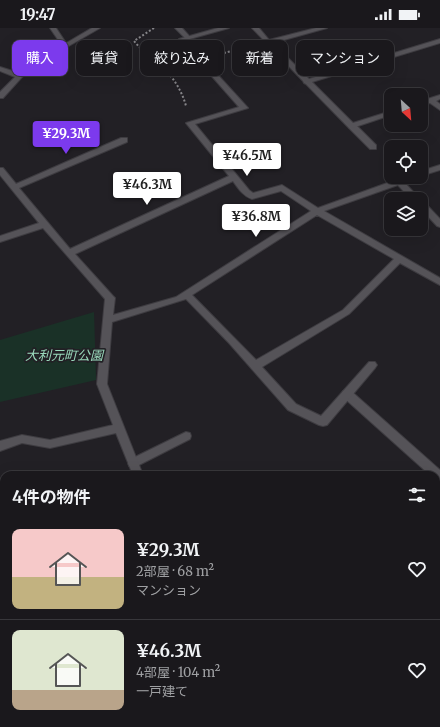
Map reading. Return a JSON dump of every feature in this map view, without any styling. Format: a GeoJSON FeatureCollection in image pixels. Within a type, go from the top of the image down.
{"type":"FeatureCollection","features":[{"type":"Feature","properties":{"kind":"street"},"geometry":{"type":"LineString","coordinates":[[53,28],[61,40]]}},
{"type":"Feature","properties":{"kind":"street"},"geometry":{"type":"LineString","coordinates":[[68,44],[97,28]]}},
{"type":"Feature","properties":{"kind":"street"},"geometry":{"type":"LineString","coordinates":[[178,28],[188,38]]}},
{"type":"Feature","properties":{"kind":"street"},"geometry":{"type":"LineString","coordinates":[[226,28],[182,39],[244,108],[190,123],[246,192],[252,196],[282,188],[317,211],[440,282]]}},
{"type":"Feature","properties":{"kind":"street"},"geometry":{"type":"LineString","coordinates":[[254,28],[266,40]]}},
{"type":"Feature","properties":{"kind":"street"},"geometry":{"type":"LineString","coordinates":[[276,40],[322,28]]}},
{"type":"Feature","properties":{"kind":"street"},"geometry":{"type":"LineString","coordinates":[[306,82],[440,41]]}},
{"type":"Feature","properties":{"kind":"street"},"geometry":{"type":"LineString","coordinates":[[288,63],[373,147]]}},
{"type":"Feature","properties":{"kind":"street"},"geometry":{"type":"LineString","coordinates":[[0,69],[12,73]]}},
{"type":"Feature","properties":{"kind":"street"},"geometry":{"type":"LineString","coordinates":[[0,96],[20,76]]}},
{"type":"Feature","properties":{"kind":"street"},"geometry":{"type":"LineString","coordinates":[[428,101],[440,97]]}},
{"type":"Feature","properties":{"kind":"street"},"geometry":{"type":"LineString","coordinates":[[431,100],[440,108]]}},
{"type":"Feature","properties":{"kind":"street"},"geometry":{"type":"LineString","coordinates":[[352,126],[384,115]]}},
{"type":"Feature","properties":{"kind":"street"},"geometry":{"type":"LineString","coordinates":[[15,188],[124,140]]}},
{"type":"Feature","properties":{"kind":"street"},"geometry":{"type":"LineString","coordinates":[[428,171],[440,167]]}},
{"type":"Feature","properties":{"kind":"street"},"geometry":{"type":"LineString","coordinates":[[0,170],[69,253],[110,298],[102,384],[136,471]]}},
{"type":"Feature","properties":{"kind":"street"},"geometry":{"type":"LineString","coordinates":[[69,253],[234,177]]}},
{"type":"Feature","properties":{"kind":"street"},"geometry":{"type":"LineString","coordinates":[[108,320],[179,299],[317,211],[393,184]]}},
{"type":"Feature","properties":{"kind":"street"},"geometry":{"type":"LineString","coordinates":[[401,184],[409,192]]}},
{"type":"Feature","properties":{"kind":"street"},"geometry":{"type":"LineString","coordinates":[[428,211],[440,224]]}},
{"type":"Feature","properties":{"kind":"street"},"geometry":{"type":"LineString","coordinates":[[0,239],[45,224]]}},
{"type":"Feature","properties":{"kind":"street"},"geometry":{"type":"LineString","coordinates":[[256,366],[346,312],[399,259]]}},
{"type":"Feature","properties":{"kind":"street"},"geometry":{"type":"LineString","coordinates":[[186,295],[256,366],[292,407],[323,422],[372,364]]}},
{"type":"Feature","properties":{"kind":"street"},"geometry":{"type":"LineString","coordinates":[[347,394],[433,471]]}},
{"type":"Feature","properties":{"kind":"street"},"geometry":{"type":"LineString","coordinates":[[0,446],[22,439],[50,444],[119,428]]}},
{"type":"Feature","properties":{"kind":"street"},"geometry":{"type":"LineString","coordinates":[[133,463],[186,436]]}},
{"type":"Feature","properties":{"kind":"path"},"geometry":{"type":"LineString","coordinates":[[154,28],[134,41],[157,68],[164,68],[170,74],[184,97],[190,123]]}},
{"type":"Feature","properties":{"kind":"green space","name":"大利元町公園"},"geometry":{"type":"Polygon","coordinates":[[[94,312],[96,380],[0,402],[0,340],[94,312]]]}}]}
